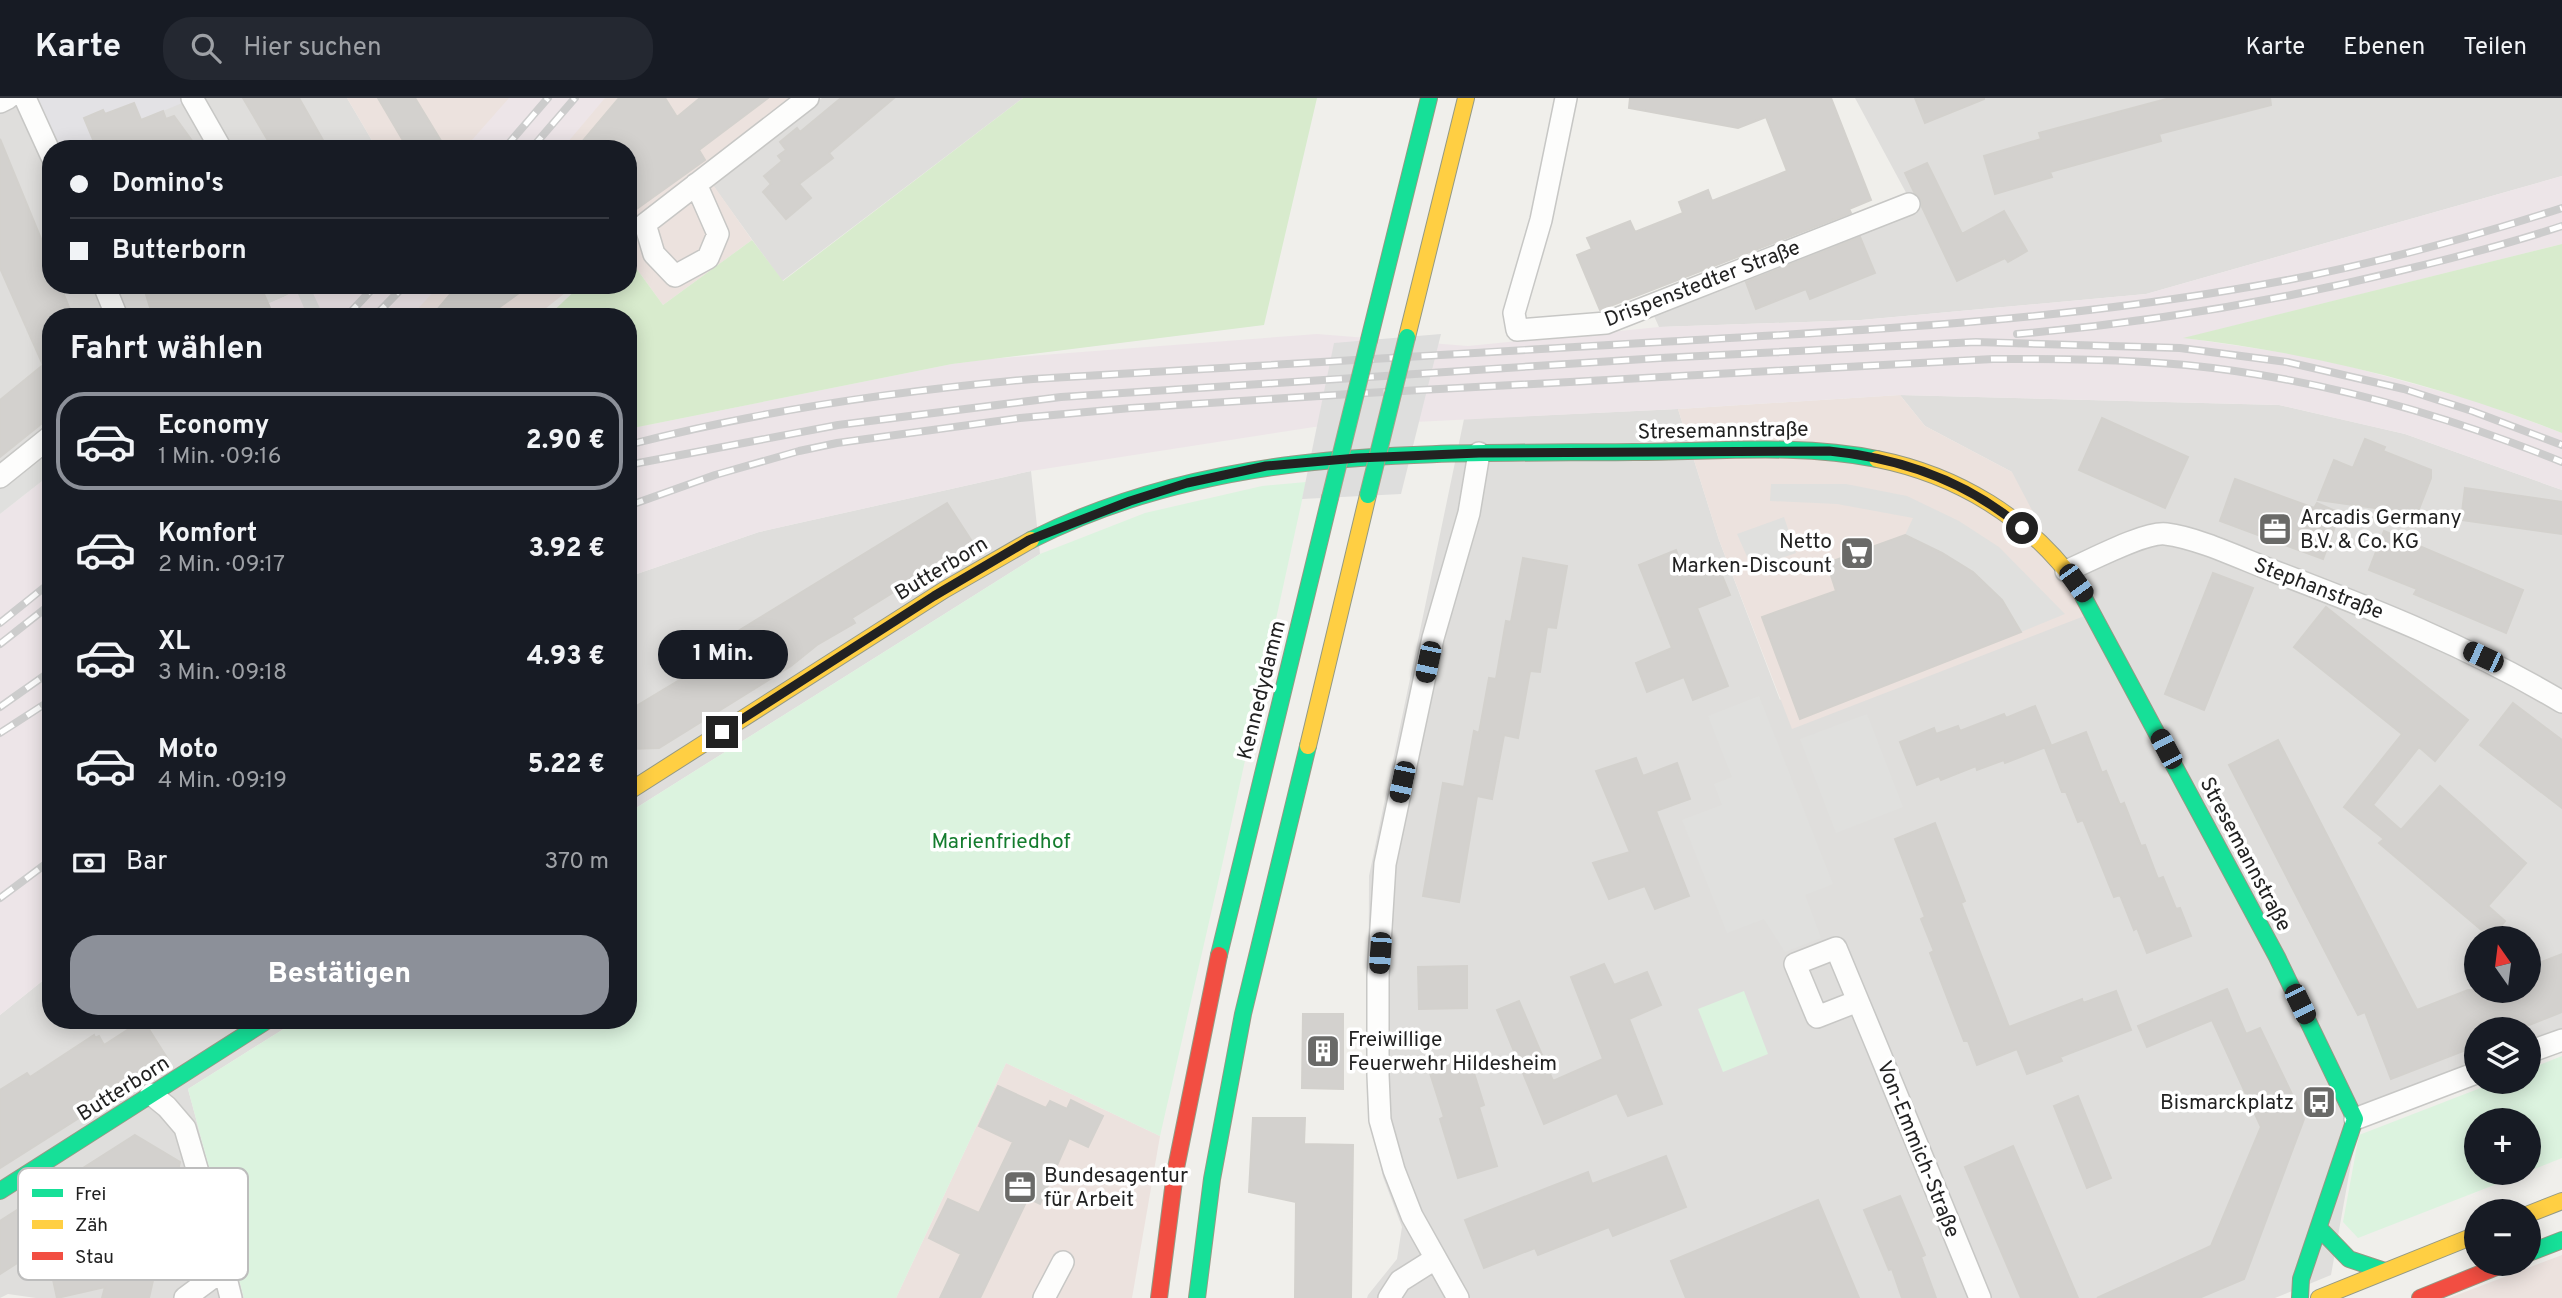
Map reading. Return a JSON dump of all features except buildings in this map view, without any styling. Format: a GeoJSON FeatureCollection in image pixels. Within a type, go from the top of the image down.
{"type":"FeatureCollection","features":[{"type":"Feature","properties":{"kind":"main road","name":"Kennedydamm"},"geometry":{"type":"LineString","coordinates":[[1159,1298],[1175,1173],[1227,916],[1429,98]]}},
{"type":"Feature","properties":{"kind":"main road"},"geometry":{"type":"LineString","coordinates":[[1197,1298],[1212,1179],[1242,1014],[1466,98]]}},
{"type":"Feature","properties":{"kind":"main road","name":"Stresemannstraße"},"geometry":{"type":"LineString","coordinates":[[1479,453],[1801,450],[1858,454],[1928,472],[1959,485],[2008,516],[2067,571],[2085,596],[2270,945],[2355,1119]]}},
{"type":"Feature","properties":{"kind":"main road","name":"Butterborn"},"geometry":{"type":"LineString","coordinates":[[637,786],[945,590],[1029,540],[1063,525],[1187,483],[1266,466],[1357,458],[1479,453]]}},
{"type":"Feature","properties":{"kind":"main road","name":"Butterborn"},"geometry":{"type":"LineString","coordinates":[[36,1168],[254,1029]]}},
{"type":"Feature","properties":{"kind":"main road"},"geometry":{"type":"LineString","coordinates":[[2300,1298],[2301,1279],[2355,1119]]}},
{"type":"Feature","properties":{"kind":"main road","name":"Butterborn"},"geometry":{"type":"LineString","coordinates":[[0,1191],[18,1179]]}},
{"type":"Feature","properties":{"kind":"main road"},"geometry":{"type":"LineString","coordinates":[[2541,1209],[2562,1201]]}},
{"type":"Feature","properties":{"kind":"main road"},"geometry":{"type":"LineString","coordinates":[[2319,1228],[2349,1259],[2385,1271]]}},
{"type":"Feature","properties":{"kind":"main road"},"geometry":{"type":"LineString","coordinates":[[2319,1298],[2464,1240]]}},
{"type":"Feature","properties":{"kind":"main road"},"geometry":{"type":"LineString","coordinates":[[2541,1248],[2562,1240]]}},
{"type":"Feature","properties":{"kind":"main road"},"geometry":{"type":"LineString","coordinates":[[2420,1298],[2474,1276]]}},
{"type":"Feature","properties":{"kind":"street"},"geometry":{"type":"LineString","coordinates":[[0,102],[8,98]]}},
{"type":"Feature","properties":{"kind":"street"},"geometry":{"type":"LineString","coordinates":[[25,98],[44,140]]}},
{"type":"Feature","properties":{"kind":"street"},"geometry":{"type":"LineString","coordinates":[[192,98],[216,140]]}},
{"type":"Feature","properties":{"kind":"street"},"geometry":{"type":"LineString","coordinates":[[696,184],[808,98]]}},
{"type":"Feature","properties":{"kind":"street","name":"Drispenstedter Straße"},"geometry":{"type":"LineString","coordinates":[[1566,98],[1541,220],[1514,313],[1517,330],[1606,323],[1909,204]]}},
{"type":"Feature","properties":{"kind":"street"},"geometry":{"type":"LineString","coordinates":[[0,477],[42,443]]}},
{"type":"Feature","properties":{"kind":"street"},"geometry":{"type":"LineString","coordinates":[[1458,1298],[1412,1216],[1394,1170],[1380,1120],[1378,976],[1385,864],[1433,638],[1469,513],[1479,453]]}},
{"type":"Feature","properties":{"kind":"street","name":"Stephanstraße"},"geometry":{"type":"LineString","coordinates":[[2067,571],[2145,536],[2166,534],[2227,554],[2398,619],[2483,657],[2562,702]]}},
{"type":"Feature","properties":{"kind":"street","name":"Von-Emmich-Straße"},"geometry":{"type":"LineString","coordinates":[[1858,1001],[1980,1298]]}},
{"type":"Feature","properties":{"kind":"street"},"geometry":{"type":"LineString","coordinates":[[2541,1048],[2562,1040]]}},
{"type":"Feature","properties":{"kind":"street"},"geometry":{"type":"LineString","coordinates":[[2355,1119],[2464,1078]]}},
{"type":"Feature","properties":{"kind":"street"},"geometry":{"type":"LineString","coordinates":[[151,1094],[167,1107],[185,1128],[196,1168]]}},
{"type":"Feature","properties":{"kind":"street"},"geometry":{"type":"LineString","coordinates":[[1389,1298],[1400,1281],[1435,1259]]}},
{"type":"Feature","properties":{"kind":"street"},"geometry":{"type":"LineString","coordinates":[[1044,1298],[1063,1262]]}},
{"type":"Feature","properties":{"kind":"street"},"geometry":{"type":"LineString","coordinates":[[185,1298],[209,1280]]}},
{"type":"Feature","properties":{"kind":"street"},"geometry":{"type":"LineString","coordinates":[[227,1280],[231,1298]]}},
{"type":"Feature","properties":{"kind":"shaded area"},"geometry":{"type":"Polygon","coordinates":[[[0,98],[347,98],[372,140],[42,140],[42,294],[289,294],[259,308],[42,308],[42,447],[0,481],[0,98]]]}},
{"type":"Feature","properties":{"kind":"shaded area"},"geometry":{"type":"Polygon","coordinates":[[[25,98],[192,98],[141,120],[105,114],[103,110],[84,118],[93,139],[46,140],[25,98]]]}},
{"type":"Feature","properties":{"kind":"shaded area"},"geometry":{"type":"Polygon","coordinates":[[[347,98],[806,98],[709,179],[752,240],[663,305],[637,269],[637,140],[372,140],[347,98]]]}},
{"type":"Feature","properties":{"kind":"shaded area"},"geometry":{"type":"Polygon","coordinates":[[[509,98],[605,98],[570,140],[472,140],[509,98]]]}},
{"type":"Feature","properties":{"kind":"shaded area"},"geometry":{"type":"Polygon","coordinates":[[[822,98],[1023,98],[782,281],[709,180],[822,98]]]}},
{"type":"Feature","properties":{"kind":"shaded area"},"geometry":{"type":"Polygon","coordinates":[[[1855,98],[2562,98],[2562,176],[2146,294],[1861,320],[1659,327],[1654,316],[1917,213],[1855,98]]]}},
{"type":"Feature","properties":{"kind":"shaded area"},"geometry":{"type":"Polygon","coordinates":[[[2562,176],[2562,244],[2185,338],[2293,354],[2348,366],[2476,401],[2562,433],[2562,490],[2405,434],[2279,405],[1900,395],[1314,427],[1031,471],[759,532],[637,574],[637,427],[952,364],[1317,334],[1468,346],[1659,327],[1861,320],[2146,294],[2562,176]]]}},
{"type":"Feature","properties":{"kind":"shaded area"},"geometry":{"type":"Polygon","coordinates":[[[432,294],[418,308],[259,308],[286,296],[432,294]]]}},
{"type":"Feature","properties":{"kind":"shaded area"},"geometry":{"type":"Polygon","coordinates":[[[564,294],[546,308],[293,308],[286,296],[564,294]]]}},
{"type":"Feature","properties":{"kind":"shaded area"},"geometry":{"type":"Polygon","coordinates":[[[1900,395],[2279,405],[2405,434],[2562,490],[2562,1044],[2541,1052],[2541,1017],[2464,1017],[2464,1083],[2358,1124],[2331,1275],[2275,1298],[1367,1298],[1397,1259],[1402,1227],[1383,1177],[1368,1106],[1369,876],[1464,419],[1678,409],[1719,540],[1780,700],[2012,472],[1925,426],[1900,395]]]}},
{"type":"Feature","properties":{"kind":"shaded area"},"geometry":{"type":"Polygon","coordinates":[[[1900,395],[1925,426],[2012,472],[2087,615],[1792,729],[1719,540],[1678,409],[1900,395]]]}},
{"type":"Feature","properties":{"kind":"shaded area"},"geometry":{"type":"Polygon","coordinates":[[[42,447],[42,481],[0,514],[0,481],[42,447]]]}},
{"type":"Feature","properties":{"kind":"shaded area"},"geometry":{"type":"Polygon","coordinates":[[[1031,471],[1040,554],[637,807],[637,574],[759,532],[1031,471]]]}},
{"type":"Feature","properties":{"kind":"shaded area"},"geometry":{"type":"Polygon","coordinates":[[[42,481],[42,981],[0,1015],[0,514],[42,481]]]}},
{"type":"Feature","properties":{"kind":"shaded area"},"geometry":{"type":"Polygon","coordinates":[[[1771,484],[1846,484],[1907,496],[1959,521],[1999,547],[2065,614],[2021,632],[2002,600],[1973,572],[1905,535],[1913,518],[1837,504],[1770,501],[1771,484]]]}},
{"type":"Feature","properties":{"kind":"shaded area"},"geometry":{"type":"Polygon","coordinates":[[[1784,517],[1796,553],[1752,568],[1737,534],[1784,517]]]}},
{"type":"Feature","properties":{"kind":"shaded area"},"geometry":{"type":"Polygon","coordinates":[[[1759,696],[1833,884],[1805,895],[1821,938],[1785,952],[1764,919],[1727,933],[1682,820],[1722,805],[1714,784],[1732,777],[1708,716],[1759,696]]]}},
{"type":"Feature","properties":{"kind":"shaded area"},"geometry":{"type":"Polygon","coordinates":[[[1867,714],[1903,807],[1836,833],[1800,739],[1867,714]]]}},
{"type":"Feature","properties":{"kind":"shaded area"},"geometry":{"type":"Polygon","coordinates":[[[42,981],[42,1029],[284,1029],[188,1089],[209,1168],[18,1168],[18,1280],[239,1280],[244,1298],[36,1298],[8,1294],[0,1298],[0,1015],[42,981]]]}},
{"type":"Feature","properties":{"kind":"shaded area"},"geometry":{"type":"Polygon","coordinates":[[[1006,1063],[1160,1136],[1132,1298],[896,1298],[1006,1063]]]}},
{"type":"Feature","properties":{"kind":"shaded area"},"geometry":{"type":"Polygon","coordinates":[[[2562,1255],[2562,1298],[2449,1298],[2507,1276],[2541,1276],[2541,1263],[2562,1255]]]}},
{"type":"Feature","properties":{"kind":"green space"},"geometry":{"type":"Polygon","coordinates":[[[1023,98],[1317,98],[1264,325],[952,364],[637,427],[637,308],[557,308],[571,294],[637,294],[637,269],[663,305],[752,240],[783,281],[1023,98]]]}},
{"type":"Feature","properties":{"kind":"green space"},"geometry":{"type":"Polygon","coordinates":[[[2562,244],[2562,433],[2470,400],[2376,373],[2280,352],[2183,338],[2562,244]]]}},
{"type":"Feature","properties":{"kind":"green space","name":"Marienfriedhof"},"geometry":{"type":"Polygon","coordinates":[[[1306,482],[1160,1136],[1006,1063],[896,1298],[244,1298],[239,1280],[248,1280],[248,1168],[209,1168],[188,1089],[284,1029],[637,1029],[637,807],[1040,554],[1145,513],[1262,486],[1306,482]]]}},
{"type":"Feature","properties":{"kind":"green space"},"geometry":{"type":"Polygon","coordinates":[[[1744,991],[1768,1054],[1723,1072],[1698,1009],[1744,991]]]}},
{"type":"Feature","properties":{"kind":"green space"},"geometry":{"type":"Polygon","coordinates":[[[2562,1056],[2562,1158],[2541,1166],[2541,1108],[2464,1108],[2464,1185],[2494,1185],[2358,1238],[2343,1222],[2359,1135],[2465,1094],[2541,1094],[2541,1064],[2562,1056]]]}},
{"type":"Feature","properties":{"kind":"pier"},"geometry":{"type":"Polygon","coordinates":[[[298,294],[313,294],[320,308],[304,308],[298,294]]]}},
{"type":"Feature","properties":{"kind":"pier"},"geometry":{"type":"Polygon","coordinates":[[[1441,334],[1401,494],[1302,499],[1334,343],[1441,334]]]}},
{"type":"Feature","properties":{"kind":"railway"},"geometry":{"type":"LineString","coordinates":[[512,140],[548,98]]}},
{"type":"Feature","properties":{"kind":"railway"},"geometry":{"type":"LineString","coordinates":[[539,140],[575,98]]}},
{"type":"Feature","properties":{"kind":"railway"},"geometry":{"type":"LineString","coordinates":[[637,443],[829,403],[1033,379],[1875,329],[2089,310],[2315,275],[2440,245],[2562,208]]}},
{"type":"Feature","properties":{"kind":"railway"},"geometry":{"type":"LineString","coordinates":[[2017,334],[2209,310],[2304,292],[2461,256],[2562,226]]}},
{"type":"Feature","properties":{"kind":"railway"},"geometry":{"type":"LineString","coordinates":[[354,308],[368,294]]}},
{"type":"Feature","properties":{"kind":"railway"},"geometry":{"type":"LineString","coordinates":[[383,308],[396,294]]}},
{"type":"Feature","properties":{"kind":"railway"},"geometry":{"type":"LineString","coordinates":[[637,463],[838,425],[1061,397],[1660,358],[1976,342],[2180,348],[2287,362],[2404,389],[2562,445]]}},
{"type":"Feature","properties":{"kind":"railway"},"geometry":{"type":"LineString","coordinates":[[637,503],[715,475],[799,451],[837,443],[1020,418],[1366,393],[1993,359],[2162,363],[2282,379],[2330,388],[2424,413],[2562,462]]}},
{"type":"Feature","properties":{"kind":"railway"},"geometry":{"type":"LineString","coordinates":[[0,623],[42,589]]}},
{"type":"Feature","properties":{"kind":"railway"},"geometry":{"type":"LineString","coordinates":[[0,644],[42,611]]}},
{"type":"Feature","properties":{"kind":"railway"},"geometry":{"type":"LineString","coordinates":[[0,707],[42,677]]}},
{"type":"Feature","properties":{"kind":"railway"},"geometry":{"type":"LineString","coordinates":[[0,733],[42,706]]}},
{"type":"Feature","properties":{"kind":"railway"},"geometry":{"type":"LineString","coordinates":[[0,898],[42,867]]}},
{"type":"Feature","properties":{"kind":"traffic: fast"},"geometry":{"type":"LineString","coordinates":[[1369,340],[1429,98]]}},
{"type":"Feature","properties":{"kind":"traffic: fast"},"geometry":{"type":"LineString","coordinates":[[1368,495],[1407,337]]}},
{"type":"Feature","properties":{"kind":"traffic: fast"},"geometry":{"type":"LineString","coordinates":[[1330,498],[1369,340]]}},
{"type":"Feature","properties":{"kind":"traffic: fast"},"geometry":{"type":"LineString","coordinates":[[1031,540],[1103,509],[1176,486],[1251,470],[1326,461],[1402,455],[1756,449],[1817,451],[1877,459]]}},
{"type":"Feature","properties":{"kind":"traffic: fast"},"geometry":{"type":"LineString","coordinates":[[1219,955],[1330,498]]}},
{"type":"Feature","properties":{"kind":"traffic: fast"},"geometry":{"type":"LineString","coordinates":[[2077,585],[2277,957],[2355,1119],[2301,1279],[2300,1298]]}},
{"type":"Feature","properties":{"kind":"traffic: fast"},"geometry":{"type":"LineString","coordinates":[[1197,1298],[1212,1179],[1243,1014],[1308,746]]}},
{"type":"Feature","properties":{"kind":"traffic: fast"},"geometry":{"type":"LineString","coordinates":[[36,1168],[254,1029]]}},
{"type":"Feature","properties":{"kind":"traffic: fast"},"geometry":{"type":"LineString","coordinates":[[0,1191],[18,1180]]}},
{"type":"Feature","properties":{"kind":"traffic: fast"},"geometry":{"type":"LineString","coordinates":[[2319,1228],[2349,1259],[2385,1271]]}},
{"type":"Feature","properties":{"kind":"traffic: fast"},"geometry":{"type":"LineString","coordinates":[[2541,1248],[2562,1240]]}},
{"type":"Feature","properties":{"kind":"traffic: slow"},"geometry":{"type":"LineString","coordinates":[[1407,337],[1466,98]]}},
{"type":"Feature","properties":{"kind":"traffic: slow"},"geometry":{"type":"LineString","coordinates":[[1877,459],[1935,476],[1989,503],[2037,539],[2077,585]]}},
{"type":"Feature","properties":{"kind":"traffic: slow"},"geometry":{"type":"LineString","coordinates":[[1308,746],[1368,495]]}},
{"type":"Feature","properties":{"kind":"traffic: slow"},"geometry":{"type":"LineString","coordinates":[[637,786],[944,590],[1031,540]]}},
{"type":"Feature","properties":{"kind":"traffic: slow"},"geometry":{"type":"LineString","coordinates":[[2541,1209],[2562,1201]]}},
{"type":"Feature","properties":{"kind":"traffic: slow"},"geometry":{"type":"LineString","coordinates":[[2319,1298],[2464,1240]]}},
{"type":"Feature","properties":{"kind":"traffic: jam"},"geometry":{"type":"LineString","coordinates":[[1159,1298],[1175,1173],[1219,955]]}},
{"type":"Feature","properties":{"kind":"traffic: jam"},"geometry":{"type":"LineString","coordinates":[[2420,1298],[2474,1276]]}},
{"type":"Feature","properties":{"kind":"place","name":"Arcadis Germany B.V. & Co. KG"},"geometry":{"type":"Point","coordinates":[2275,529]}},
{"type":"Feature","properties":{"kind":"place","name":"Netto Marken-Discount"},"geometry":{"type":"Point","coordinates":[1857,553]}},
{"type":"Feature","properties":{"kind":"place","name":"Freiwillige Feuerwehr Hildesheim"},"geometry":{"type":"Point","coordinates":[1323,1051]}},
{"type":"Feature","properties":{"kind":"place","name":"Bismarckplatz"},"geometry":{"type":"Point","coordinates":[2319,1102]}},
{"type":"Feature","properties":{"kind":"place","name":"Bundesagentur für Arbeit"},"geometry":{"type":"Point","coordinates":[1020,1187]}},
{"type":"Feature","properties":{"kind":"route"},"geometry":{"type":"LineString","coordinates":[[722,732],[934,596],[1029,540],[1063,525],[1187,483],[1266,466],[1458,453],[1829,451],[1894,461],[1928,472],[1982,498],[2022,528]]}}]}
